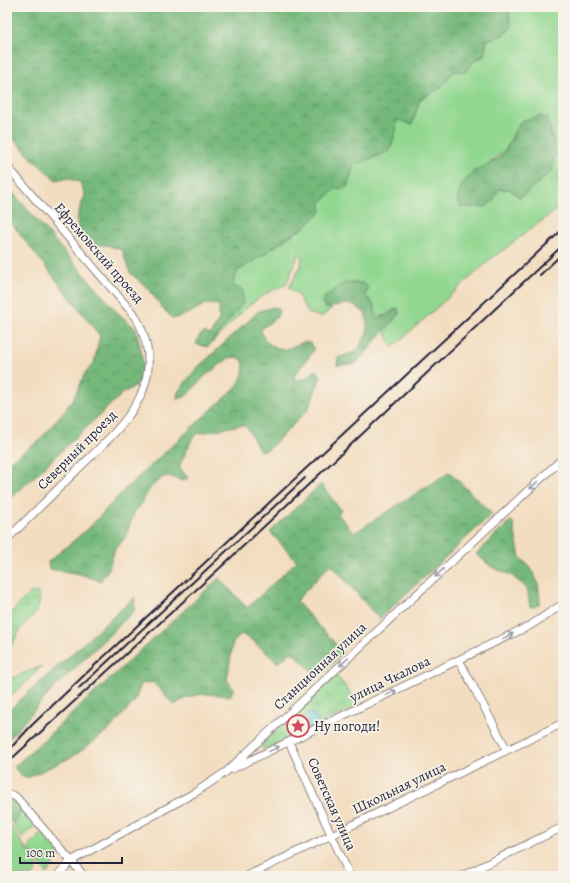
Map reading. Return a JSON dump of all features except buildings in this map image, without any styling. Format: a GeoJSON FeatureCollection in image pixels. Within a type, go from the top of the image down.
{"type":"FeatureCollection","features":[{"type":"Feature","properties":{"kind":"street","name":"Ефремовский проезд"},"geometry":{"type":"LineString","coordinates":[[7,166],[136,317],[146,339],[148,369]]}},
{"type":"Feature","properties":{"kind":"street","name":"Северный проезд"},"geometry":{"type":"LineString","coordinates":[[7,539],[122,426],[142,396],[148,369]]}},
{"type":"Feature","properties":{"kind":"street","name":"Станционная улица"},"geometry":{"type":"LineString","coordinates":[[57,876],[71,861],[196,792],[226,772],[563,458]]}},
{"type":"Feature","properties":{"kind":"street","name":"улица Чкалова"},"geometry":{"type":"LineString","coordinates":[[226,772],[531,625],[563,604]]}},
{"type":"Feature","properties":{"kind":"street"},"geometry":{"type":"LineString","coordinates":[[459,660],[507,750]]}},
{"type":"Feature","properties":{"kind":"street","name":"Школьная улица"},"geometry":{"type":"LineString","coordinates":[[247,876],[563,723]]}},
{"type":"Feature","properties":{"kind":"street","name":"Советская улица"},"geometry":{"type":"LineString","coordinates":[[289,742],[350,876]]}},
{"type":"Feature","properties":{"kind":"street"},"geometry":{"type":"LineString","coordinates":[[254,746],[256,753],[260,756]]}},
{"type":"Feature","properties":{"kind":"street"},"geometry":{"type":"LineString","coordinates":[[7,793],[16,797],[84,876]]}},
{"type":"Feature","properties":{"kind":"street"},"geometry":{"type":"LineString","coordinates":[[462,876],[563,827]]}},
{"type":"Feature","properties":{"kind":"green space"},"geometry":{"type":"Polygon","coordinates":[[[7,7],[508,7],[511,27],[505,34],[487,40],[484,56],[474,61],[465,72],[454,71],[439,89],[420,99],[412,125],[397,119],[396,131],[390,151],[354,164],[347,188],[335,189],[321,203],[321,212],[306,226],[237,271],[232,285],[243,291],[243,303],[208,347],[196,344],[200,335],[205,332],[210,335],[219,320],[219,305],[205,304],[190,313],[173,319],[163,309],[149,289],[130,273],[122,250],[107,245],[91,245],[80,233],[77,222],[79,210],[85,195],[80,182],[66,178],[56,180],[32,159],[7,132],[7,7]]]}},
{"type":"Feature","properties":{"kind":"green space"},"geometry":{"type":"Polygon","coordinates":[[[508,7],[563,7],[561,12],[563,12],[563,205],[491,259],[393,347],[389,342],[385,329],[399,314],[398,308],[380,317],[375,312],[374,305],[365,295],[325,308],[332,308],[321,317],[308,313],[297,293],[289,288],[301,265],[302,257],[299,253],[286,285],[274,289],[253,303],[208,347],[243,303],[232,285],[237,271],[306,226],[321,203],[335,189],[347,187],[354,164],[376,157],[396,131],[397,118],[412,124],[420,99],[439,89],[454,71],[465,72],[474,61],[484,56],[487,40],[505,34],[511,27],[508,7]],[[548,118],[514,132],[506,149],[489,164],[472,172],[496,188],[505,190],[519,187],[541,178],[552,171],[552,136],[548,118]]]}},
{"type":"Feature","properties":{"kind":"green space"},"geometry":{"type":"Polygon","coordinates":[[[541,116],[548,118],[556,154],[552,171],[520,198],[509,189],[499,189],[493,201],[486,207],[461,207],[457,202],[460,190],[465,181],[478,170],[493,162],[500,156],[507,148],[521,121],[541,116]]]}},
{"type":"Feature","properties":{"kind":"green space"},"geometry":{"type":"Polygon","coordinates":[[[7,186],[116,311],[136,329],[143,367],[139,384],[123,393],[7,502],[7,463],[39,441],[73,400],[85,373],[94,363],[100,336],[13,225],[7,221],[7,186]]]}},
{"type":"Feature","properties":{"kind":"green space"},"geometry":{"type":"Polygon","coordinates":[[[344,283],[364,283],[369,289],[365,295],[374,305],[375,312],[380,317],[387,316],[398,308],[399,314],[356,364],[337,365],[338,358],[357,351],[367,333],[367,319],[365,313],[354,305],[346,304],[325,308],[322,302],[326,296],[344,283]]]}},
{"type":"Feature","properties":{"kind":"green space"},"geometry":{"type":"Polygon","coordinates":[[[274,307],[279,310],[277,317],[261,329],[263,337],[266,341],[284,350],[304,342],[310,343],[314,350],[293,378],[300,380],[303,379],[316,370],[321,376],[308,410],[269,449],[260,451],[246,426],[240,425],[197,434],[192,439],[179,467],[188,478],[182,481],[169,476],[163,477],[151,487],[140,506],[135,511],[125,538],[115,549],[108,570],[100,581],[80,574],[49,569],[48,562],[90,527],[126,488],[236,387],[244,371],[243,360],[237,357],[229,358],[205,376],[185,397],[177,399],[178,392],[195,370],[259,311],[274,307]]]}},
{"type":"Feature","properties":{"kind":"green space"},"geometry":{"type":"Polygon","coordinates":[[[450,472],[492,514],[379,619],[331,564],[296,601],[343,652],[319,677],[292,652],[278,663],[252,640],[241,634],[233,643],[227,680],[234,689],[230,696],[201,694],[189,697],[174,705],[153,682],[141,684],[135,701],[108,731],[74,756],[29,777],[22,777],[14,767],[219,578],[247,608],[297,561],[270,532],[321,484],[341,511],[338,514],[354,533],[450,472]]]}},
{"type":"Feature","properties":{"kind":"green space"},"geometry":{"type":"Polygon","coordinates":[[[511,520],[513,523],[520,557],[531,568],[538,583],[540,598],[539,605],[530,607],[527,588],[511,575],[493,568],[476,554],[511,520]]]}},
{"type":"Feature","properties":{"kind":"green space"},"geometry":{"type":"Polygon","coordinates":[[[37,592],[40,598],[37,612],[22,627],[11,646],[7,658],[7,617],[30,593],[37,592]]]}},
{"type":"Feature","properties":{"kind":"green space"},"geometry":{"type":"Polygon","coordinates":[[[135,597],[134,611],[52,690],[7,741],[7,712],[135,597]]]}},
{"type":"Feature","properties":{"kind":"green space"},"geometry":{"type":"Polygon","coordinates":[[[42,666],[7,700],[7,680],[42,666]]]}},
{"type":"Feature","properties":{"kind":"green space"},"geometry":{"type":"Polygon","coordinates":[[[337,676],[360,705],[264,750],[262,748],[264,742],[337,676]]]}},
{"type":"Feature","properties":{"kind":"green space"},"geometry":{"type":"Polygon","coordinates":[[[7,797],[15,799],[21,806],[18,816],[13,824],[7,817],[7,797]]]}},
{"type":"Feature","properties":{"kind":"green space"},"geometry":{"type":"Polygon","coordinates":[[[22,807],[36,825],[22,838],[13,825],[19,816],[22,807]]]}},
{"type":"Feature","properties":{"kind":"green space"},"geometry":{"type":"Polygon","coordinates":[[[7,821],[38,866],[33,876],[7,876],[7,821]]]}},
{"type":"Feature","properties":{"kind":"green space"},"geometry":{"type":"Polygon","coordinates":[[[42,832],[60,855],[47,874],[28,848],[42,832]]]}},
{"type":"Feature","properties":{"kind":"water"},"geometry":{"type":"Polygon","coordinates":[[[307,713],[313,713],[318,718],[316,727],[313,729],[307,729],[302,724],[302,718],[307,713]]]}},
{"type":"Feature","properties":{"kind":"railway"},"geometry":{"type":"LineString","coordinates":[[7,752],[32,725],[95,665],[563,229]]}},
{"type":"Feature","properties":{"kind":"railway"},"geometry":{"type":"LineString","coordinates":[[7,763],[222,566],[563,245]]}},
{"type":"Feature","properties":{"kind":"railway"},"geometry":{"type":"LineString","coordinates":[[540,275],[563,253]]}},
{"type":"Feature","properties":{"kind":"railway"},"geometry":{"type":"LineString","coordinates":[[79,688],[305,478]]}},
{"type":"Feature","properties":{"kind":"place","name":"Ну погоди!"},"geometry":{"type":"Point","coordinates":[298,726]}}]}
